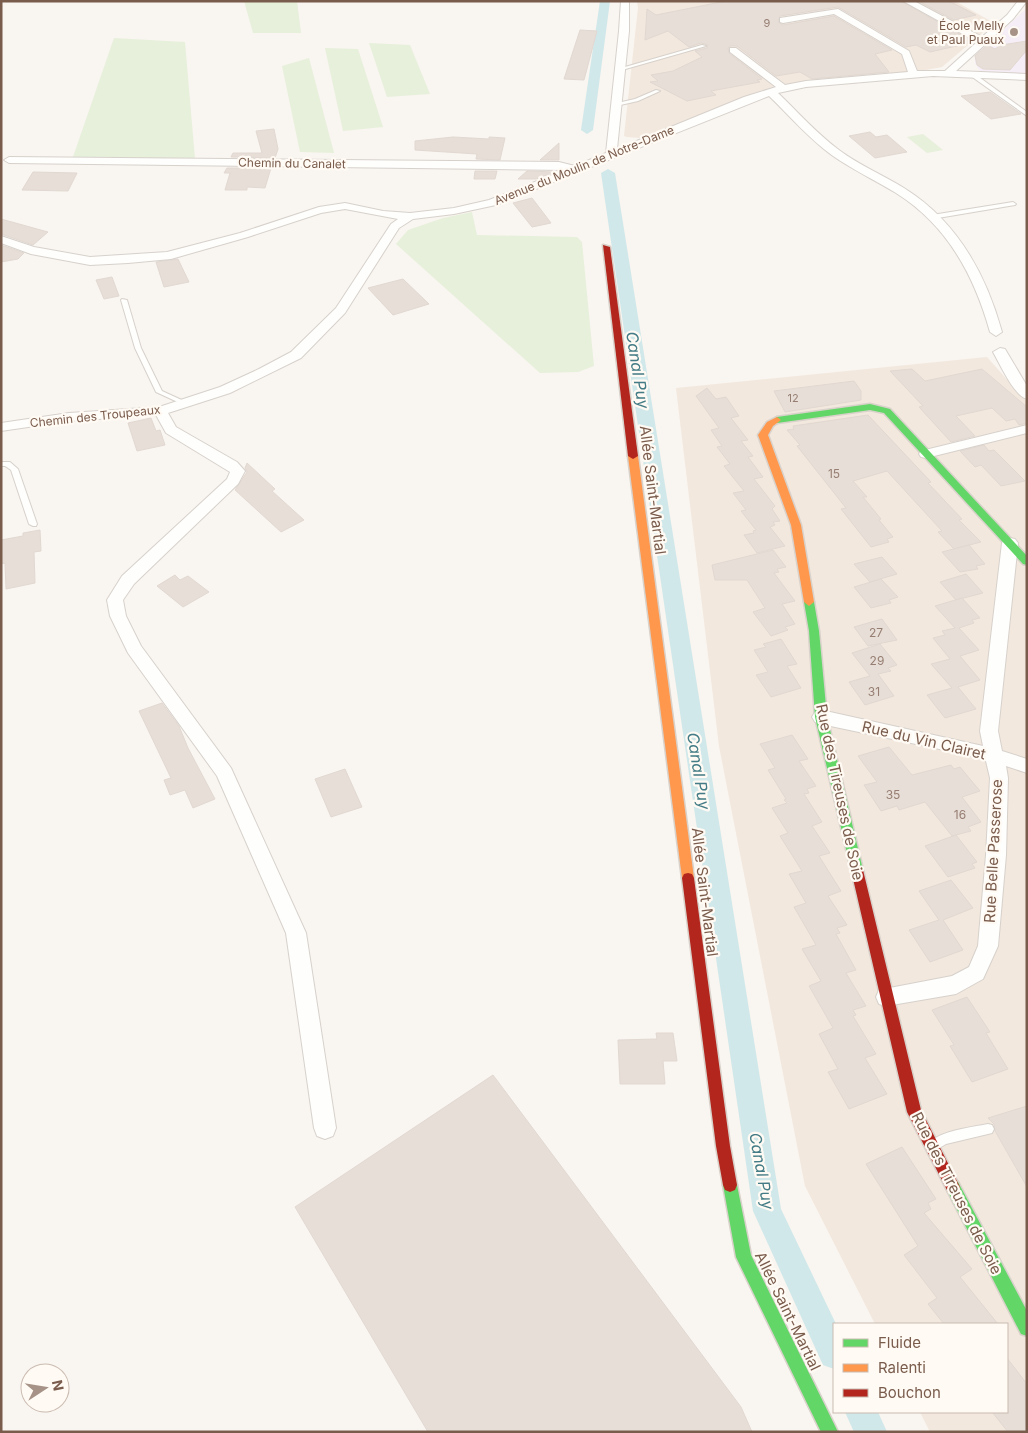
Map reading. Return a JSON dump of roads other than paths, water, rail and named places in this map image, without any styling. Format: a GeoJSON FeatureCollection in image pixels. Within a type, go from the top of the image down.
{"type":"FeatureCollection","features":[{"type":"Feature","properties":{"kind":"street"},"geometry":{"type":"LineString","coordinates":[[611,154],[624,31],[624,1]]}},
{"type":"Feature","properties":{"kind":"street"},"geometry":{"type":"LineString","coordinates":[[907,1],[983,41]]}},
{"type":"Feature","properties":{"kind":"street"},"geometry":{"type":"LineString","coordinates":[[948,73],[1010,17],[1023,1]]}},
{"type":"Feature","properties":{"kind":"street"},"geometry":{"type":"LineString","coordinates":[[782,20],[835,11],[906,53],[913,74]]}},
{"type":"Feature","properties":{"kind":"street"},"geometry":{"type":"LineString","coordinates":[[733,50],[784,88]]}},
{"type":"Feature","properties":{"kind":"street","name":"Avenue du Moulin de Notre-Dame"},"geometry":{"type":"LineString","coordinates":[[1,239],[32,250],[90,261],[128,259],[167,256],[244,235],[319,210],[345,206],[383,214],[410,216],[454,211],[492,203],[611,154],[784,88],[913,74],[970,73],[1027,77]]}},
{"type":"Feature","properties":{"kind":"street"},"geometry":{"type":"LineString","coordinates":[[771,92],[826,146],[910,198],[951,236],[980,279],[996,332]]}},
{"type":"Feature","properties":{"kind":"street","name":"Chemin du Canalet"},"geometry":{"type":"LineString","coordinates":[[9,160],[559,165],[576,170]]}},
{"type":"Feature","properties":{"kind":"street"},"geometry":{"type":"LineString","coordinates":[[593,162],[596,173]]}},
{"type":"Feature","properties":{"kind":"street","name":"Chemin des Troupeaux"},"geometry":{"type":"LineString","coordinates":[[1,427],[68,417],[160,411],[225,390],[264,372],[296,355],[322,332],[341,310],[395,226],[410,216]]}},
{"type":"Feature","properties":{"kind":"street","name":"Allée Saint-Martial"},"geometry":{"type":"LineString","coordinates":[[606,247],[723,1146],[744,1257],[830,1432]]}},
{"type":"Feature","properties":{"kind":"street"},"geometry":{"type":"LineString","coordinates":[[1000,352],[1020,387],[1027,394]]}},
{"type":"Feature","properties":{"kind":"street","name":"Rue des Tireuses de Soie"},"geometry":{"type":"LineString","coordinates":[[926,454],[887,411],[870,408],[773,421],[766,428],[763,435],[796,525],[814,631],[821,718],[914,1112],[1027,1328]]}},
{"type":"Feature","properties":{"kind":"street"},"geometry":{"type":"LineString","coordinates":[[160,411],[171,430],[232,464],[238,471],[233,482],[128,580],[115,600],[118,616],[134,649],[225,773],[296,933],[325,1128]]}},
{"type":"Feature","properties":{"kind":"street"},"geometry":{"type":"LineString","coordinates":[[1027,428],[926,454],[1027,562]]}},
{"type":"Feature","properties":{"kind":"street","name":"Rue Belle Passerose"},"geometry":{"type":"LineString","coordinates":[[886,997],[956,985],[976,972],[988,946],[996,855],[999,778],[989,731],[1010,543]]}},
{"type":"Feature","properties":{"kind":"street","name":"Rue du Vin Clairet"},"geometry":{"type":"LineString","coordinates":[[821,718],[968,748],[1027,766]]}},
{"type":"Feature","properties":{"kind":"lane"},"geometry":{"type":"LineString","coordinates":[[620,70],[704,46]]}},
{"type":"Feature","properties":{"kind":"lane"},"geometry":{"type":"LineString","coordinates":[[970,73],[1027,115]]}},
{"type":"Feature","properties":{"kind":"lane"},"geometry":{"type":"LineString","coordinates":[[616,104],[636,100],[658,91]]}},
{"type":"Feature","properties":{"kind":"lane"},"geometry":{"type":"LineString","coordinates":[[932,217],[1013,204]]}},
{"type":"Feature","properties":{"kind":"lane"},"geometry":{"type":"LineString","coordinates":[[124,300],[138,348],[159,392],[184,403]]}},
{"type":"Feature","properties":{"kind":"lane"},"geometry":{"type":"LineString","coordinates":[[1,464],[7,464],[14,469],[32,524]]}},
{"type":"Feature","properties":{"kind":"lane"},"geometry":{"type":"LineString","coordinates":[[932,1146],[944,1139],[988,1129]]}},
{"type":"Feature","properties":{"kind":"waterway","name":"Canal Puy"},"geometry":{"type":"LineString","coordinates":[[587,130],[605,1]]}},
{"type":"Feature","properties":{"kind":"waterway","name":"Canal Puy"},"geometry":{"type":"LineString","coordinates":[[608,173],[767,1211],[833,1352]]}},
{"type":"Feature","properties":{"kind":"waterway","name":"Canal Puy"},"geometry":{"type":"LineString","coordinates":[[862,1413],[871,1432]]}},
{"type":"Feature","properties":{"kind":"place","name":"École Melly et Paul Puaux"},"geometry":{"type":"Point","coordinates":[1014,32]}}]}
